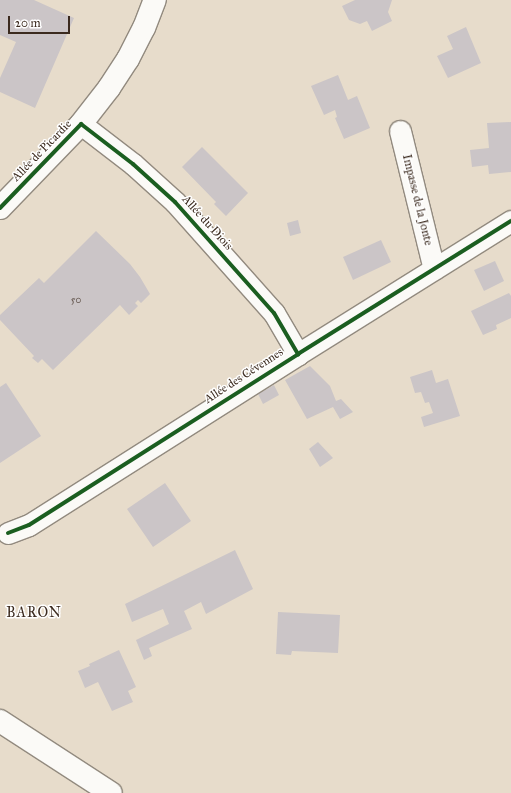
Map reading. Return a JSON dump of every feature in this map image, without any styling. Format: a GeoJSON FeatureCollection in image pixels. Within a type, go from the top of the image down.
{"type":"FeatureCollection","features":[{"type":"Feature","properties":{"kind":"main road","name":"Allée de Picardie"},"geometry":{"type":"LineString","coordinates":[[0,208],[81,124],[109,88],[128,59],[144,28],[155,0]]}},
{"type":"Feature","properties":{"kind":"main road"},"geometry":{"type":"LineString","coordinates":[[0,721],[111,793]]}},
{"type":"Feature","properties":{"kind":"street","name":"Allée du Diois"},"geometry":{"type":"LineString","coordinates":[[81,124],[133,164],[175,202],[274,313],[298,354]]}},
{"type":"Feature","properties":{"kind":"street","name":"Impasse de la Jonte"},"geometry":{"type":"LineString","coordinates":[[400,131],[434,269]]}},
{"type":"Feature","properties":{"kind":"street","name":"Allée des Cévennes"},"geometry":{"type":"LineString","coordinates":[[8,533],[29,525],[511,221]]}},
{"type":"Feature","properties":{"kind":"building"},"geometry":{"type":"Polygon","coordinates":[[[0,0],[34,0],[74,18],[35,108],[0,92],[0,78],[16,42],[0,35],[0,0]]]}},
{"type":"Feature","properties":{"kind":"building"},"geometry":{"type":"Polygon","coordinates":[[[355,0],[392,0],[388,12],[392,21],[372,31],[367,21],[360,24],[349,20],[342,6],[355,0]]]}},
{"type":"Feature","properties":{"kind":"building"},"geometry":{"type":"Polygon","coordinates":[[[466,27],[481,63],[448,78],[437,56],[453,49],[447,36],[466,27]]]}},
{"type":"Feature","properties":{"kind":"building"},"geometry":{"type":"Polygon","coordinates":[[[338,75],[348,100],[357,96],[370,128],[344,139],[335,118],[337,117],[335,110],[324,115],[311,86],[338,75]]]}},
{"type":"Feature","properties":{"kind":"building"},"geometry":{"type":"Polygon","coordinates":[[[511,122],[511,172],[489,174],[488,165],[472,167],[470,150],[489,148],[487,123],[511,122]]]}},
{"type":"Feature","properties":{"kind":"building"},"geometry":{"type":"Polygon","coordinates":[[[202,147],[248,193],[226,216],[214,204],[216,202],[182,167],[202,147]]]}},
{"type":"Feature","properties":{"kind":"building"},"geometry":{"type":"Polygon","coordinates":[[[298,220],[301,233],[290,236],[287,223],[298,220]]]}},
{"type":"Feature","properties":{"kind":"building"},"geometry":{"type":"Polygon","coordinates":[[[96,231],[130,264],[150,294],[141,303],[138,300],[135,303],[138,306],[129,315],[120,305],[53,370],[42,359],[38,363],[32,358],[34,356],[0,320],[0,315],[39,278],[44,283],[96,231]]]}},
{"type":"Feature","properties":{"kind":"building"},"geometry":{"type":"Polygon","coordinates":[[[381,240],[391,262],[353,280],[343,257],[381,240]]]}},
{"type":"Feature","properties":{"kind":"building"},"geometry":{"type":"Polygon","coordinates":[[[495,261],[504,281],[484,291],[474,270],[495,261]]]}},
{"type":"Feature","properties":{"kind":"building"},"geometry":{"type":"Polygon","coordinates":[[[509,293],[511,296],[511,318],[496,325],[497,329],[483,335],[471,311],[509,293]]]}},
{"type":"Feature","properties":{"kind":"building"},"geometry":{"type":"Polygon","coordinates":[[[310,366],[330,386],[336,401],[341,399],[353,412],[340,419],[333,407],[307,419],[285,380],[310,366]]]}},
{"type":"Feature","properties":{"kind":"building"},"geometry":{"type":"Polygon","coordinates":[[[432,370],[436,383],[448,379],[460,416],[424,427],[421,417],[433,413],[429,402],[425,403],[421,392],[415,393],[410,377],[432,370]]]}},
{"type":"Feature","properties":{"kind":"building"},"geometry":{"type":"Polygon","coordinates":[[[6,383],[41,436],[0,463],[0,387],[6,383]]]}},
{"type":"Feature","properties":{"kind":"building"},"geometry":{"type":"Polygon","coordinates":[[[274,385],[279,395],[263,404],[258,394],[274,385]]]}},
{"type":"Feature","properties":{"kind":"building"},"geometry":{"type":"Polygon","coordinates":[[[318,442],[333,458],[320,467],[309,449],[318,442]]]}},
{"type":"Feature","properties":{"kind":"building"},"geometry":{"type":"Polygon","coordinates":[[[165,483],[191,521],[153,547],[127,509],[165,483]]]}},
{"type":"Feature","properties":{"kind":"building"},"geometry":{"type":"Polygon","coordinates":[[[235,550],[253,589],[206,614],[201,602],[184,611],[192,629],[149,648],[152,656],[144,660],[136,640],[169,624],[163,609],[132,622],[125,604],[235,550]]]}},
{"type":"Feature","properties":{"kind":"building"},"geometry":{"type":"Polygon","coordinates":[[[278,612],[340,615],[338,653],[292,651],[291,655],[276,654],[278,612]]]}},
{"type":"Feature","properties":{"kind":"building"},"geometry":{"type":"Polygon","coordinates":[[[119,650],[136,687],[128,691],[133,702],[112,711],[98,682],[85,688],[78,671],[90,666],[89,664],[119,650]]]}},
{"type":"Feature","properties":{"kind":"cycle path"},"geometry":{"type":"LineString","coordinates":[[0,208],[81,124],[133,164],[175,202],[274,313],[298,354]]}},
{"type":"Feature","properties":{"kind":"cycle path"},"geometry":{"type":"LineString","coordinates":[[8,533],[29,525],[511,221]]}},
{"type":"Feature","properties":{"kind":"district","name":"BARON"},"geometry":{"type":"Point","coordinates":[34,613]}}]}
